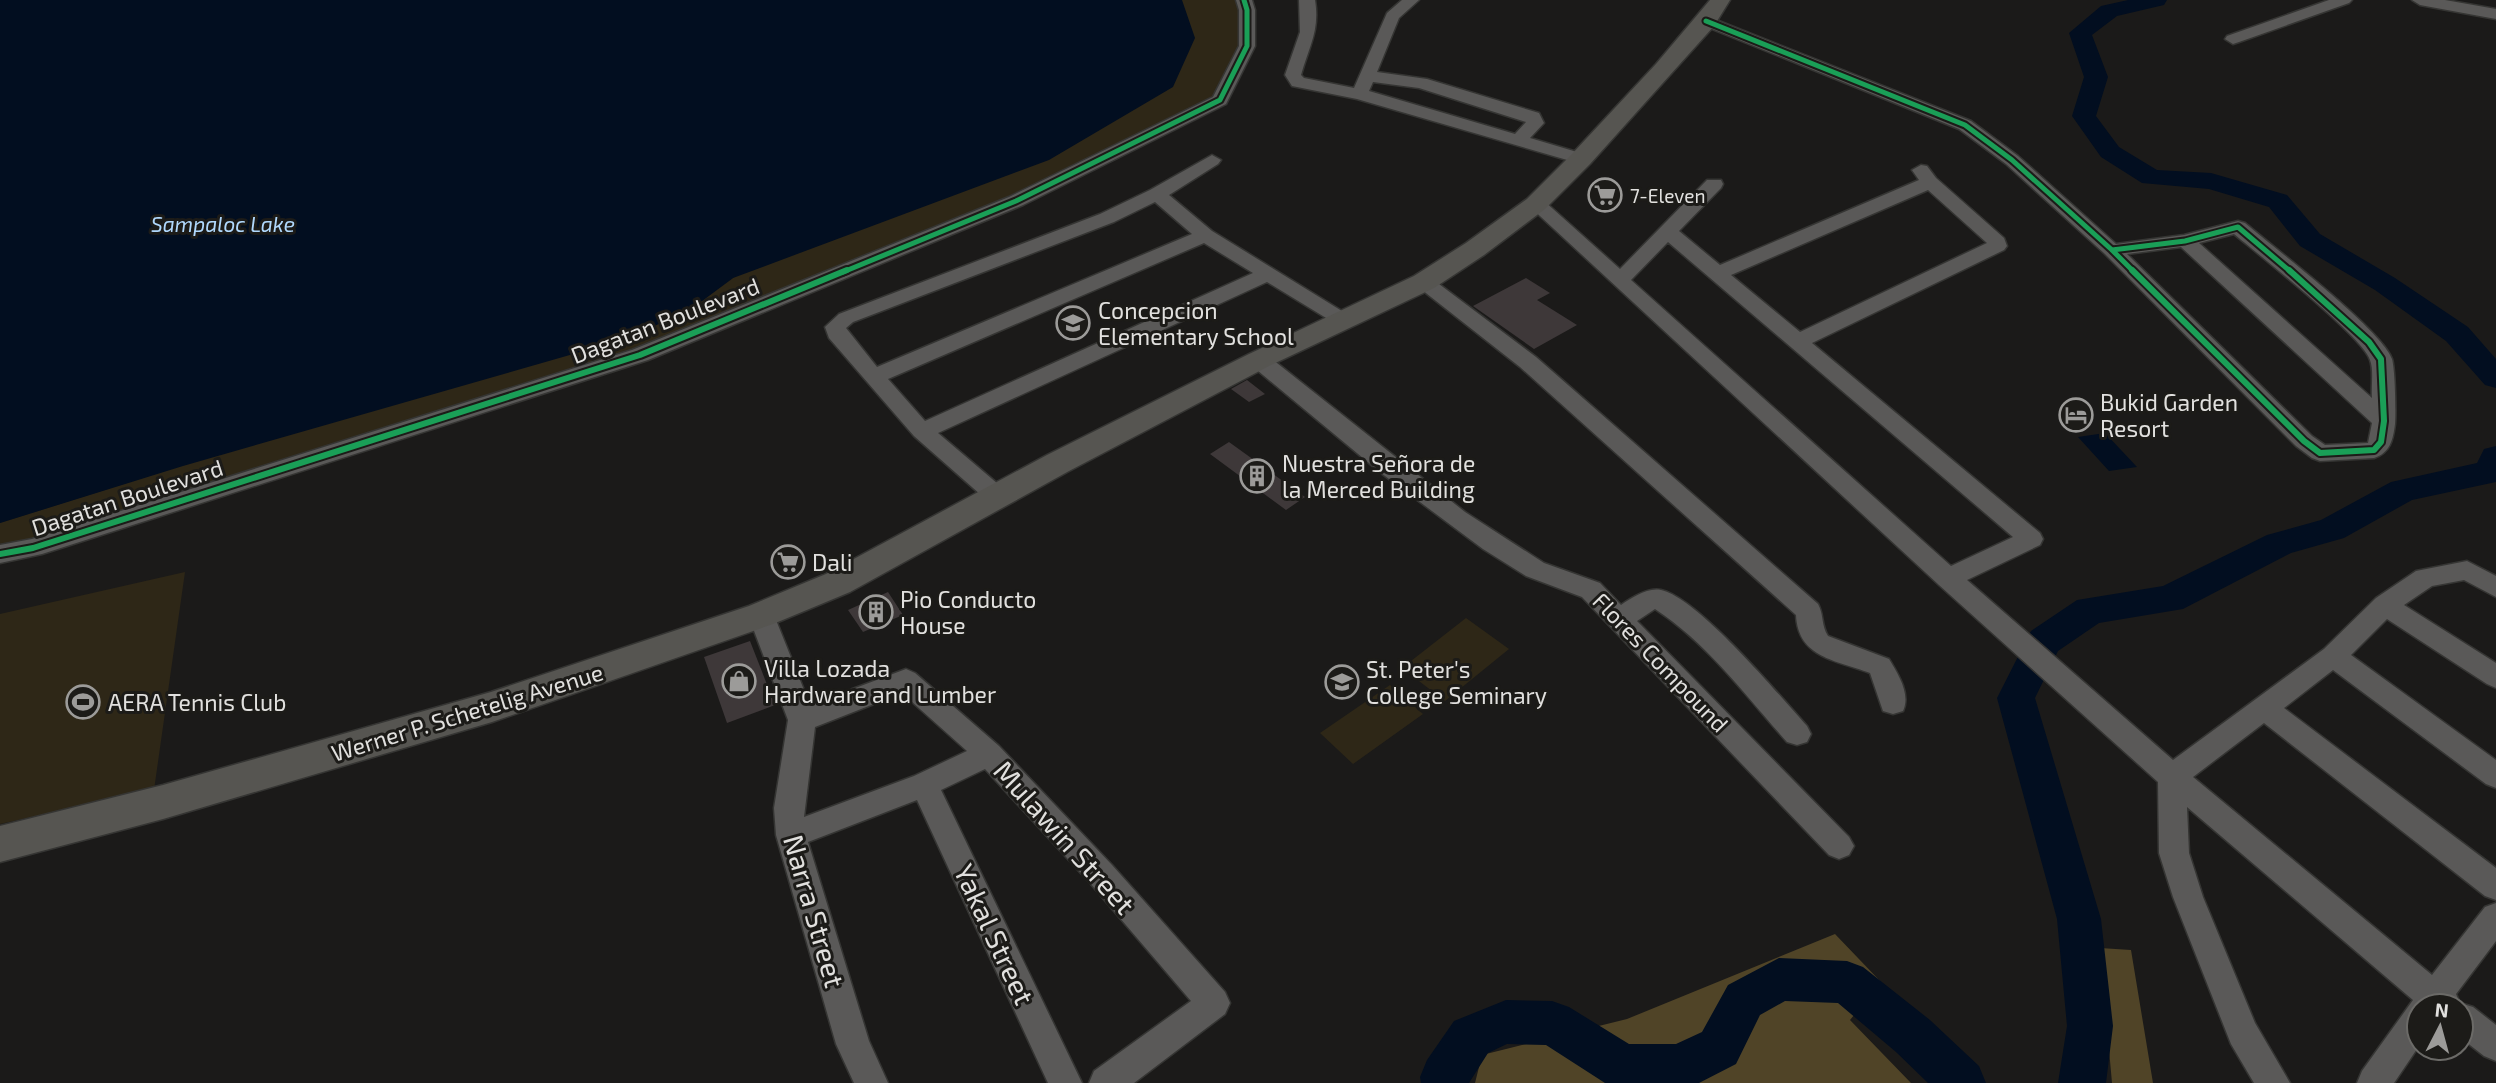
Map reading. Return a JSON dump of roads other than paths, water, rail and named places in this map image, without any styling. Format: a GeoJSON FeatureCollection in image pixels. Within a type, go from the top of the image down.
{"type":"FeatureCollection","features":[{"type":"Feature","properties":{"kind":"main road","name":"Werner P. Schetelig Avenue"},"geometry":{"type":"LineString","coordinates":[[0,844],[150,806],[492,707],[761,615],[838,583],[997,496],[1259,360],[1423,282],[1509,226],[1536,204],[1581,159],[1713,10]]}},
{"type":"Feature","properties":{"kind":"street","name":"Dagatan Boulevard"},"geometry":{"type":"LineString","coordinates":[[0,554],[33,548],[640,355],[1016,201],[1220,100],[1247,46],[1247,9],[1244,0]]}},
{"type":"Feature","properties":{"kind":"street"},"geometry":{"type":"LineString","coordinates":[[1307,0],[1309,35],[1293,75],[1298,82],[1360,94],[1581,159]]}},
{"type":"Feature","properties":{"kind":"street"},"geometry":{"type":"LineString","coordinates":[[1360,94],[1392,16],[1411,0]]}},
{"type":"Feature","properties":{"kind":"street"},"geometry":{"type":"LineString","coordinates":[[2233,39],[2344,0]]}},
{"type":"Feature","properties":{"kind":"street"},"geometry":{"type":"LineString","coordinates":[[2420,0],[2496,14]]}},
{"type":"Feature","properties":{"kind":"street"},"geometry":{"type":"LineString","coordinates":[[1713,10],[1965,125],[2012,160],[2112,250],[2304,441],[2320,453],[2374,450],[2381,442],[2384,421],[2381,359],[2369,342],[2238,227],[2185,241],[2112,250]]}},
{"type":"Feature","properties":{"kind":"street"},"geometry":{"type":"LineString","coordinates":[[1366,76],[1421,83],[1533,117],[1535,123],[1518,141]]}},
{"type":"Feature","properties":{"kind":"street"},"geometry":{"type":"LineString","coordinates":[[997,496],[922,431],[840,338],[835,327],[846,317],[1107,218],[1157,194],[1212,160]]}},
{"type":"Feature","properties":{"kind":"street"},"geometry":{"type":"LineString","coordinates":[[1718,273],[1925,176],[1997,242],[1997,246],[1799,341]]}},
{"type":"Feature","properties":{"kind":"street"},"geometry":{"type":"LineString","coordinates":[[1620,281],[1714,184]]}},
{"type":"Feature","properties":{"kind":"street"},"geometry":{"type":"LineString","coordinates":[[1157,194],[1205,235],[1343,320]]}},
{"type":"Feature","properties":{"kind":"street"},"geometry":{"type":"LineString","coordinates":[[1536,204],[2017,640],[2414,992]]}},
{"type":"Feature","properties":{"kind":"street"},"geometry":{"type":"LineString","coordinates":[[1668,232],[2031,539],[1948,578]]}},
{"type":"Feature","properties":{"kind":"street"},"geometry":{"type":"LineString","coordinates":[[875,376],[1205,235]]}},
{"type":"Feature","properties":{"kind":"street"},"geometry":{"type":"LineString","coordinates":[[2185,241],[2384,421]]}},
{"type":"Feature","properties":{"kind":"street"},"geometry":{"type":"LineString","coordinates":[[922,431],[1266,275]]}},
{"type":"Feature","properties":{"kind":"street"},"geometry":{"type":"LineString","coordinates":[[1423,282],[1528,362],[1809,611],[1810,629],[1819,643],[1880,666],[1889,684],[1893,703]]}},
{"type":"Feature","properties":{"kind":"street","name":"Flores Compound"},"geometry":{"type":"LineString","coordinates":[[1259,360],[1465,524],[1546,575],[1574,579],[1591,590],[1839,846]]}},
{"type":"Feature","properties":{"kind":"street"},"geometry":{"type":"LineString","coordinates":[[2172,777],[2266,709],[2333,656],[2385,605],[2425,578],[2467,570],[2496,588]]}},
{"type":"Feature","properties":{"kind":"street"},"geometry":{"type":"LineString","coordinates":[[1620,620],[1641,604],[1657,598],[1673,607],[1707,638],[1797,734]]}},
{"type":"Feature","properties":{"kind":"street"},"geometry":{"type":"LineString","coordinates":[[2385,605],[2496,677]]}},
{"type":"Feature","properties":{"kind":"street","name":"Narra Street"},"geometry":{"type":"LineString","coordinates":[[761,615],[802,720],[789,808],[791,835],[853,1044],[871,1083]]}},
{"type":"Feature","properties":{"kind":"street"},"geometry":{"type":"LineString","coordinates":[[2333,656],[2496,776]]}},
{"type":"Feature","properties":{"kind":"street","name":"Mulawin Street"},"geometry":{"type":"LineString","coordinates":[[802,720],[906,680],[989,754],[1101,874],[1214,1003],[1106,1083]]}},
{"type":"Feature","properties":{"kind":"street"},"geometry":{"type":"LineString","coordinates":[[2266,709],[2496,886]]}},
{"type":"Feature","properties":{"kind":"street"},"geometry":{"type":"LineString","coordinates":[[791,835],[924,785],[989,754]]}},
{"type":"Feature","properties":{"kind":"street"},"geometry":{"type":"LineString","coordinates":[[2172,777],[2174,853],[2188,897],[2244,1033],[2273,1083]]}},
{"type":"Feature","properties":{"kind":"street","name":"Yakal Street"},"geometry":{"type":"LineString","coordinates":[[924,785],[1065,1083]]}},
{"type":"Feature","properties":{"kind":"street"},"geometry":{"type":"LineString","coordinates":[[2442,992],[2496,917]]}},
{"type":"Feature","properties":{"kind":"street"},"geometry":{"type":"LineString","coordinates":[[2475,1029],[2496,1045]]}},
{"type":"Feature","properties":{"kind":"street"},"geometry":{"type":"LineString","coordinates":[[2374,1083],[2405,1042]]}},
{"type":"Feature","properties":{"kind":"water","name":"Sampaloc Lake"},"geometry":{"type":"Polygon","coordinates":[[[0,0],[1182,0],[1195,38],[1173,87],[1049,160],[733,278],[702,301],[636,336],[183,466],[0,523],[0,0]]]}},
{"type":"Feature","properties":{"kind":"water"},"geometry":{"type":"Polygon","coordinates":[[[2105,433],[2137,467],[2109,471],[2078,437],[2105,433]]]}},
{"type":"Feature","properties":{"kind":"waterway"},"geometry":{"type":"LineString","coordinates":[[2156,0],[2109,11],[2080,33],[2096,77],[2084,116],[2110,152],[2151,177],[2211,181],[2278,201],[2310,240],[2385,284],[2457,334],[2496,378]]}},
{"type":"Feature","properties":{"kind":"waterway"},"geometry":{"type":"LineString","coordinates":[[2082,1083],[2090,1026],[2079,919],[2016,698],[2044,641],[2090,610],[2170,599],[2279,544],[2332,529],[2403,490],[2490,472],[2496,457]]}},
{"type":"Feature","properties":{"kind":"waterway"},"geometry":{"type":"LineString","coordinates":[[1445,1083],[1444,1077],[1471,1037],[1506,1022],[1552,1023],[1623,1067],[1679,1068],[1719,1048],[1744,1000],[1779,979],[1847,982],[1913,1036],[1962,1083]]}},
{"type":"Feature","properties":{"kind":"place","name":"7-Eleven"},"geometry":{"type":"Point","coordinates":[1605,195]}},
{"type":"Feature","properties":{"kind":"place","name":"Concepcion Elementary School"},"geometry":{"type":"Point","coordinates":[1073,323]}},
{"type":"Feature","properties":{"kind":"place","name":"Bukid Garden Resort"},"geometry":{"type":"Point","coordinates":[2076,415]}},
{"type":"Feature","properties":{"kind":"place","name":"Nuestra Señora de la Merced Building"},"geometry":{"type":"Point","coordinates":[1257,476]}},
{"type":"Feature","properties":{"kind":"place","name":"Dali"},"geometry":{"type":"Point","coordinates":[788,562]}},
{"type":"Feature","properties":{"kind":"place","name":"Pio Conducto House"},"geometry":{"type":"Point","coordinates":[876,612]}},
{"type":"Feature","properties":{"kind":"place","name":"Villa Lozada Hardware and Lumber"},"geometry":{"type":"Point","coordinates":[739,681]}},
{"type":"Feature","properties":{"kind":"place","name":"St. Peter's College Seminary"},"geometry":{"type":"Point","coordinates":[1342,682]}},
{"type":"Feature","properties":{"kind":"place","name":"AERA Tennis Club"},"geometry":{"type":"Point","coordinates":[83,702]}}]}
